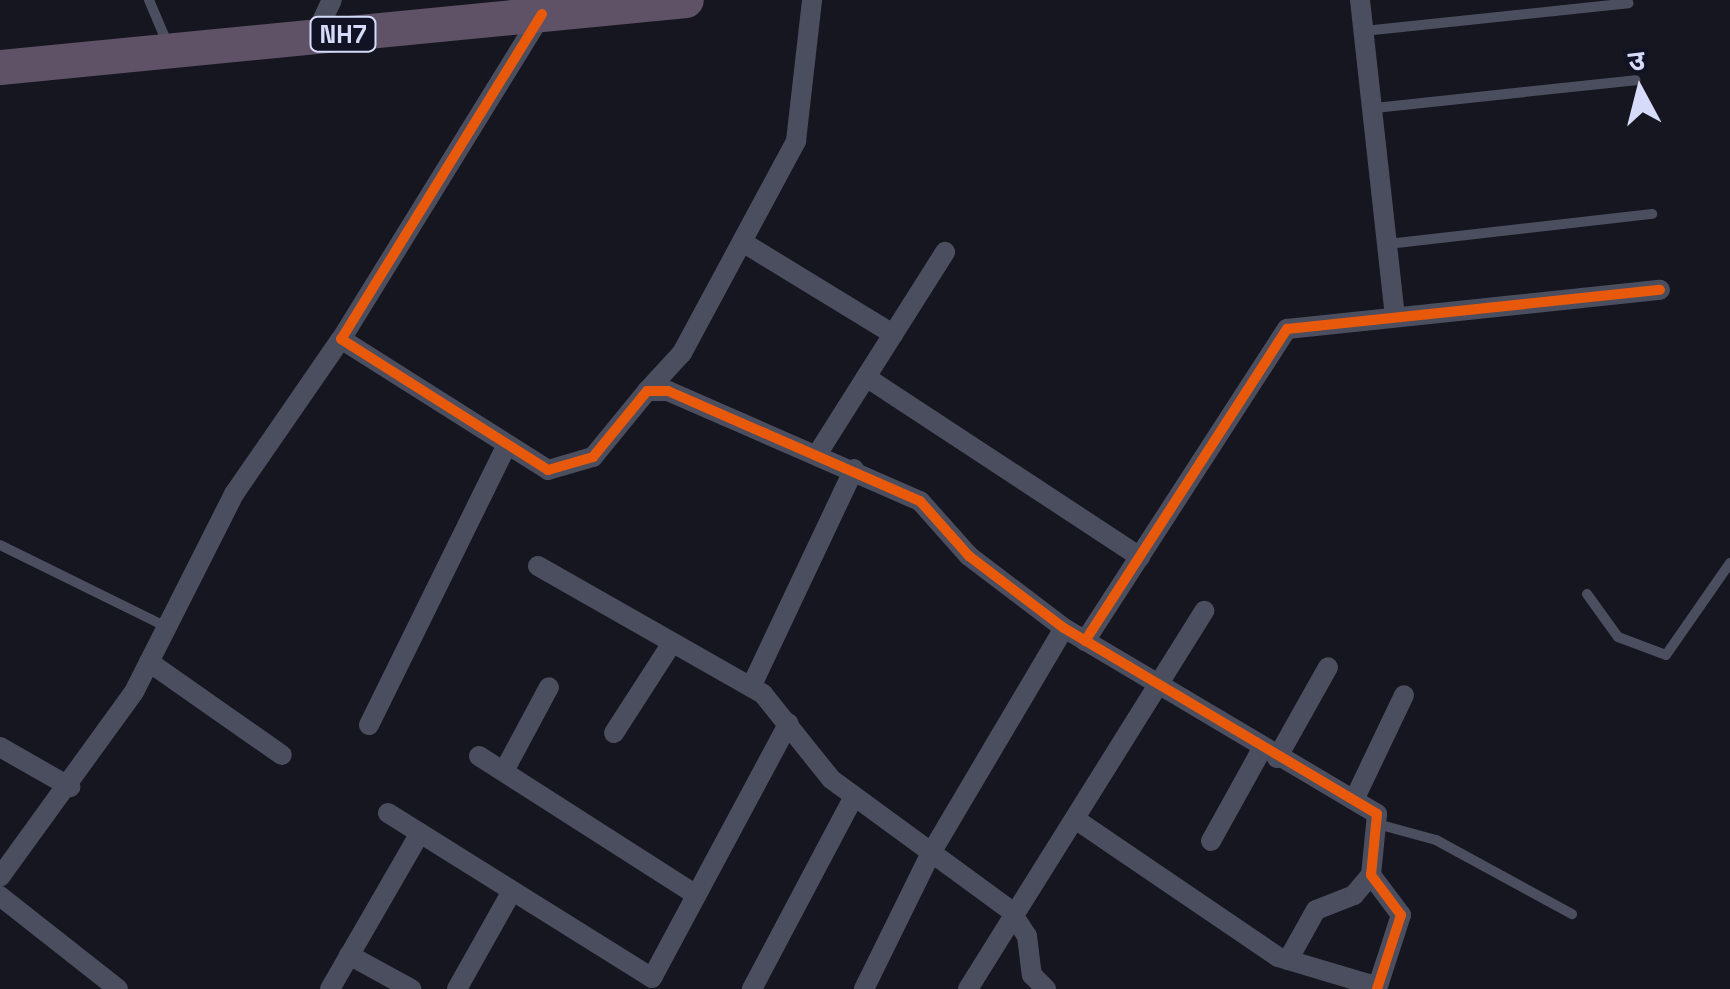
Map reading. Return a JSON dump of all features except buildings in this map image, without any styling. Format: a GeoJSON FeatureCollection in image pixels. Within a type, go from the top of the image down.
{"type":"FeatureCollection","features":[{"type":"Feature","properties":{"kind":"highway","name":"NH7"},"geometry":{"type":"LineString","coordinates":[[0,48],[164,35],[327,10],[686,0]]}},
{"type":"Feature","properties":{"kind":"highway","name":"NH7"},"geometry":{"type":"LineString","coordinates":[[0,67],[532,7]]}},
{"type":"Feature","properties":{"kind":"street"},"geometry":{"type":"LineString","coordinates":[[341,338],[505,448],[548,470],[574,466],[682,353],[744,243],[805,111],[812,0]]}},
{"type":"Feature","properties":{"kind":"street"},"geometry":{"type":"LineString","coordinates":[[1360,0],[1396,315]]}},
{"type":"Feature","properties":{"kind":"street"},"geometry":{"type":"LineString","coordinates":[[0,877],[70,787],[148,662],[234,494],[341,338],[532,7]]}},
{"type":"Feature","properties":{"kind":"street"},"geometry":{"type":"LineString","coordinates":[[744,243],[893,334]]}},
{"type":"Feature","properties":{"kind":"street"},"geometry":{"type":"LineString","coordinates":[[818,453],[944,252]]}},
{"type":"Feature","properties":{"kind":"street"},"geometry":{"type":"LineString","coordinates":[[1086,641],[1278,335],[1396,315],[1660,290]]}},
{"type":"Feature","properties":{"kind":"street"},"geometry":{"type":"LineString","coordinates":[[866,377],[1140,557]]}},
{"type":"Feature","properties":{"kind":"street"},"geometry":{"type":"LineString","coordinates":[[647,391],[686,398],[854,469],[934,509],[969,556],[1064,628],[1160,682],[1270,754],[1354,800],[1381,824],[1371,875],[1354,895],[1316,910],[1288,960]]}},
{"type":"Feature","properties":{"kind":"street"},"geometry":{"type":"LineString","coordinates":[[369,725],[505,448]]}},
{"type":"Feature","properties":{"kind":"street"},"geometry":{"type":"LineString","coordinates":[[752,687],[854,469]]}},
{"type":"Feature","properties":{"kind":"street"},"geometry":{"type":"LineString","coordinates":[[538,566],[670,646],[752,687],[789,723],[853,798],[1010,910],[1027,936],[1032,975],[1046,989]]}},
{"type":"Feature","properties":{"kind":"street"},"geometry":{"type":"LineString","coordinates":[[968,989],[1010,910],[1078,822],[1204,611]]}},
{"type":"Feature","properties":{"kind":"street"},"geometry":{"type":"LineString","coordinates":[[864,989],[931,852],[1064,628]]}},
{"type":"Feature","properties":{"kind":"street"},"geometry":{"type":"LineString","coordinates":[[614,733],[670,646]]}},
{"type":"Feature","properties":{"kind":"street"},"geometry":{"type":"LineString","coordinates":[[148,662],[282,755]]}},
{"type":"Feature","properties":{"kind":"street"},"geometry":{"type":"LineString","coordinates":[[1210,841],[1328,668]]}},
{"type":"Feature","properties":{"kind":"street"},"geometry":{"type":"LineString","coordinates":[[504,771],[549,687]]}},
{"type":"Feature","properties":{"kind":"street"},"geometry":{"type":"LineString","coordinates":[[1354,800],[1404,694]]}},
{"type":"Feature","properties":{"kind":"street"},"geometry":{"type":"LineString","coordinates":[[388,813],[512,890],[649,983],[692,892],[789,723]]}},
{"type":"Feature","properties":{"kind":"street"},"geometry":{"type":"LineString","coordinates":[[0,747],[70,787]]}},
{"type":"Feature","properties":{"kind":"street"},"geometry":{"type":"LineString","coordinates":[[480,756],[692,892]]}},
{"type":"Feature","properties":{"kind":"street"},"geometry":{"type":"LineString","coordinates":[[752,989],[853,798]]}},
{"type":"Feature","properties":{"kind":"street"},"geometry":{"type":"LineString","coordinates":[[1078,822],[1288,960],[1376,988],[1401,915],[1371,875]]}},
{"type":"Feature","properties":{"kind":"street"},"geometry":{"type":"LineString","coordinates":[[330,989],[420,833]]}},
{"type":"Feature","properties":{"kind":"street"},"geometry":{"type":"LineString","coordinates":[[458,989],[512,890]]}},
{"type":"Feature","properties":{"kind":"street"},"geometry":{"type":"LineString","coordinates":[[0,896],[118,989]]}},
{"type":"Feature","properties":{"kind":"street"},"geometry":{"type":"LineString","coordinates":[[349,956],[411,989]]}},
{"type":"Feature","properties":{"kind":"street"},"geometry":{"type":"LineString","coordinates":[[1302,989],[1314,968]]}},
{"type":"Feature","properties":{"kind":"lane"},"geometry":{"type":"LineString","coordinates":[[149,0],[164,35]]}},
{"type":"Feature","properties":{"kind":"lane"},"geometry":{"type":"LineString","coordinates":[[1364,31],[1629,3]]}},
{"type":"Feature","properties":{"kind":"lane"},"geometry":{"type":"LineString","coordinates":[[1375,108],[1636,80]]}},
{"type":"Feature","properties":{"kind":"lane"},"geometry":{"type":"LineString","coordinates":[[1387,244],[1652,214]]}},
{"type":"Feature","properties":{"kind":"lane"},"geometry":{"type":"LineString","coordinates":[[0,545],[166,627]]}},
{"type":"Feature","properties":{"kind":"lane"},"geometry":{"type":"LineString","coordinates":[[1587,594],[1618,637],[1666,655],[1730,563]]}},
{"type":"Feature","properties":{"kind":"lane"},"geometry":{"type":"LineString","coordinates":[[1381,824],[1436,840],[1572,914]]}},
{"type":"Feature","properties":{"kind":"cycle path"},"geometry":{"type":"LineString","coordinates":[[542,14],[341,339],[548,470],[593,457],[647,391],[668,391],[920,501],[969,556],[1064,628],[1377,814],[1371,875],[1401,915],[1377,989]]}},
{"type":"Feature","properties":{"kind":"cycle path"},"geometry":{"type":"LineString","coordinates":[[1085,641],[1287,329],[1660,290]]}}]}
